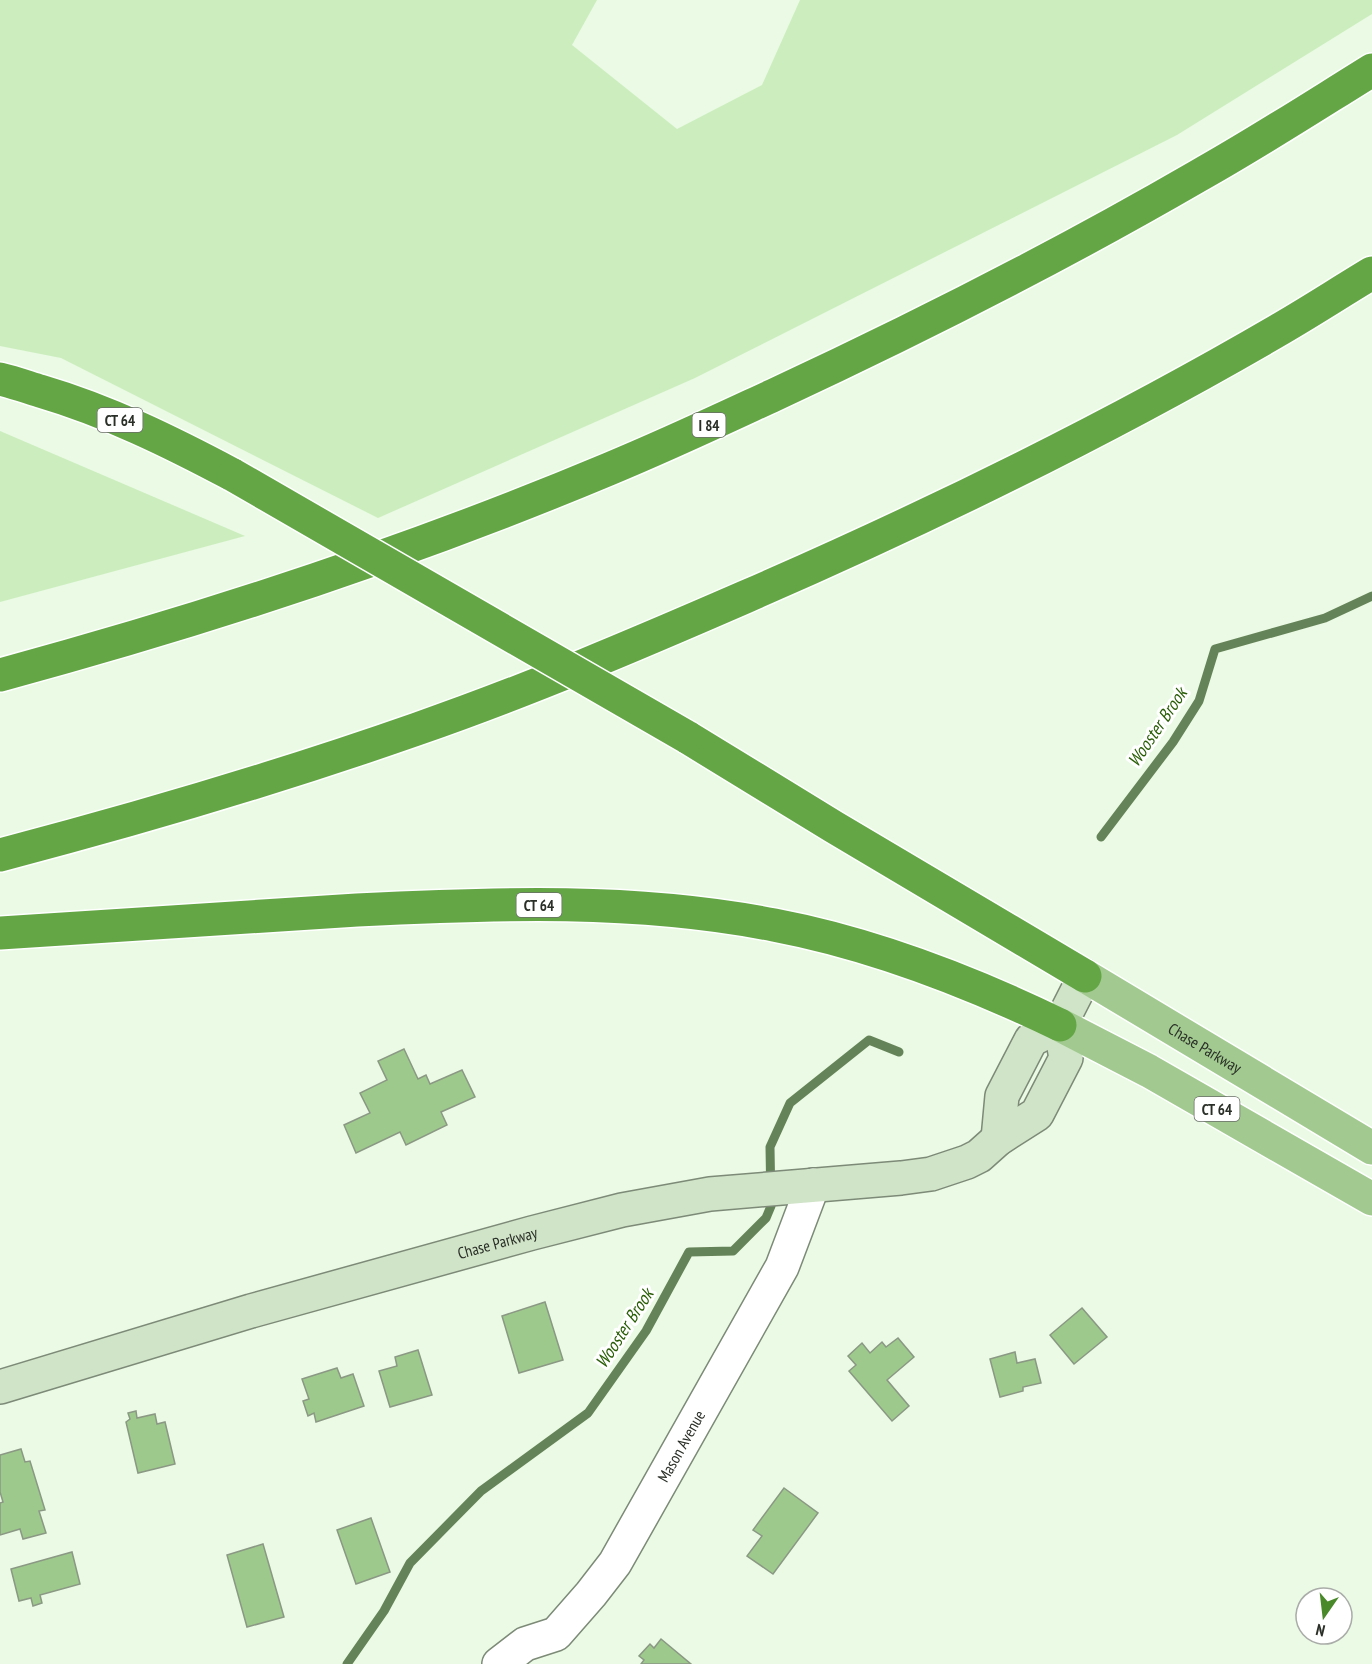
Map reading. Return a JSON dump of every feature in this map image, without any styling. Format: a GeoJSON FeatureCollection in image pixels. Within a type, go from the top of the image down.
{"type":"FeatureCollection","features":[{"type":"Feature","properties":{"kind":"highway","name":"I 84"},"geometry":{"type":"LineString","coordinates":[[0,675],[233,608],[482,520],[631,460],[850,360],[1084,240],[1198,176],[1372,70]]}},
{"type":"Feature","properties":{"kind":"highway"},"geometry":{"type":"LineString","coordinates":[[0,855],[154,813],[286,773],[420,728],[545,682],[674,628],[922,517],[1045,457],[1284,327],[1372,273]]}},
{"type":"Feature","properties":{"kind":"highway","name":"CT 64"},"geometry":{"type":"LineString","coordinates":[[0,379],[72,401],[127,422],[233,475],[687,737],[1084,976]]}},
{"type":"Feature","properties":{"kind":"highway","name":"CT 64"},"geometry":{"type":"LineString","coordinates":[[0,933],[427,907],[536,905],[656,909],[751,921],[850,942],[982,989],[1060,1025]]}},
{"type":"Feature","properties":{"kind":"main road"},"geometry":{"type":"LineString","coordinates":[[1060,1025],[1084,976]]}},
{"type":"Feature","properties":{"kind":"main road","name":"Chase Parkway"},"geometry":{"type":"LineString","coordinates":[[1084,976],[1372,1148]]}},
{"type":"Feature","properties":{"kind":"main road","name":"Chase Parkway"},"geometry":{"type":"LineString","coordinates":[[0,1387],[251,1311],[569,1223],[658,1202],[770,1188],[901,1178],[931,1174],[960,1165],[979,1156],[998,1139],[1036,1114],[1066,1058],[1060,1025]]}},
{"type":"Feature","properties":{"kind":"main road","name":"CT 64"},"geometry":{"type":"LineString","coordinates":[[1060,1025],[1160,1076],[1372,1199]]}},
{"type":"Feature","properties":{"kind":"street","name":"Mason Avenue"},"geometry":{"type":"LineString","coordinates":[[499,1664],[525,1644],[556,1634],[615,1563],[782,1267],[813,1185]]}},
{"type":"Feature","properties":{"kind":"green space"},"geometry":{"type":"Polygon","coordinates":[[[0,0],[597,0],[572,45],[677,129],[762,85],[800,0],[1372,0],[1372,14],[1177,135],[695,378],[378,518],[61,358],[0,346],[0,0]]]}},
{"type":"Feature","properties":{"kind":"green space"},"geometry":{"type":"Polygon","coordinates":[[[0,431],[245,536],[0,602],[0,431]]]}},
{"type":"Feature","properties":{"kind":"building"},"geometry":{"type":"Polygon","coordinates":[[[404,1049],[418,1079],[426,1075],[430,1084],[462,1070],[475,1097],[441,1112],[447,1125],[406,1145],[400,1132],[356,1153],[344,1125],[370,1113],[360,1093],[387,1080],[378,1061],[404,1049]]]}},
{"type":"Feature","properties":{"kind":"building"},"geometry":{"type":"Polygon","coordinates":[[[545,1302],[563,1360],[519,1373],[502,1316],[545,1302]]]}},
{"type":"Feature","properties":{"kind":"building"},"geometry":{"type":"Polygon","coordinates":[[[1082,1308],[1107,1337],[1074,1364],[1050,1335],[1082,1308]]]}},
{"type":"Feature","properties":{"kind":"building"},"geometry":{"type":"Polygon","coordinates":[[[898,1338],[914,1357],[887,1380],[909,1406],[892,1421],[849,1371],[856,1365],[848,1356],[862,1343],[870,1353],[882,1342],[886,1347],[898,1338]]]}},
{"type":"Feature","properties":{"kind":"building"},"geometry":{"type":"Polygon","coordinates":[[[418,1350],[432,1395],[390,1407],[379,1371],[397,1366],[395,1357],[418,1350]]]}},
{"type":"Feature","properties":{"kind":"building"},"geometry":{"type":"Polygon","coordinates":[[[1015,1352],[1017,1363],[1035,1359],[1041,1383],[1023,1387],[1023,1391],[1000,1397],[990,1359],[1015,1352]]]}},
{"type":"Feature","properties":{"kind":"building"},"geometry":{"type":"Polygon","coordinates":[[[337,1368],[341,1378],[353,1374],[364,1406],[316,1422],[314,1413],[308,1416],[303,1401],[309,1399],[302,1379],[337,1368]]]}},
{"type":"Feature","properties":{"kind":"building"},"geometry":{"type":"Polygon","coordinates":[[[136,1411],[137,1418],[155,1414],[157,1424],[165,1422],[175,1464],[138,1473],[126,1422],[130,1419],[128,1413],[136,1411]]]}},
{"type":"Feature","properties":{"kind":"building"},"geometry":{"type":"Polygon","coordinates":[[[21,1449],[25,1462],[30,1461],[45,1510],[39,1511],[46,1533],[23,1539],[20,1529],[0,1535],[0,1503],[3,1502],[0,1492],[0,1455],[21,1449]]]}},
{"type":"Feature","properties":{"kind":"building"},"geometry":{"type":"Polygon","coordinates":[[[784,1488],[818,1513],[773,1574],[747,1556],[762,1536],[753,1530],[784,1488]]]}},
{"type":"Feature","properties":{"kind":"building"},"geometry":{"type":"Polygon","coordinates":[[[371,1518],[390,1572],[356,1584],[337,1530],[371,1518]]]}},
{"type":"Feature","properties":{"kind":"building"},"geometry":{"type":"Polygon","coordinates":[[[263,1544],[284,1617],[247,1627],[227,1555],[263,1544]]]}},
{"type":"Feature","properties":{"kind":"building"},"geometry":{"type":"Polygon","coordinates":[[[72,1552],[80,1584],[40,1595],[42,1603],[33,1606],[31,1598],[19,1601],[11,1569],[72,1552]]]}},
{"type":"Feature","properties":{"kind":"building"},"geometry":{"type":"Polygon","coordinates":[[[661,1639],[691,1664],[641,1664],[644,1660],[639,1656],[650,1644],[654,1648],[661,1639]]]}},
{"type":"Feature","properties":{"kind":"waterway","name":"Wooster Brook"},"geometry":{"type":"LineString","coordinates":[[1101,837],[1173,742],[1199,701],[1215,649],[1325,618],[1372,596]]}},
{"type":"Feature","properties":{"kind":"waterway","name":"Wooster Brook"},"geometry":{"type":"LineString","coordinates":[[347,1664],[384,1611],[410,1563],[481,1491],[588,1413],[646,1331],[689,1252],[733,1251],[766,1218],[771,1206],[770,1147],[790,1103],[869,1040],[899,1052]]}}]}
